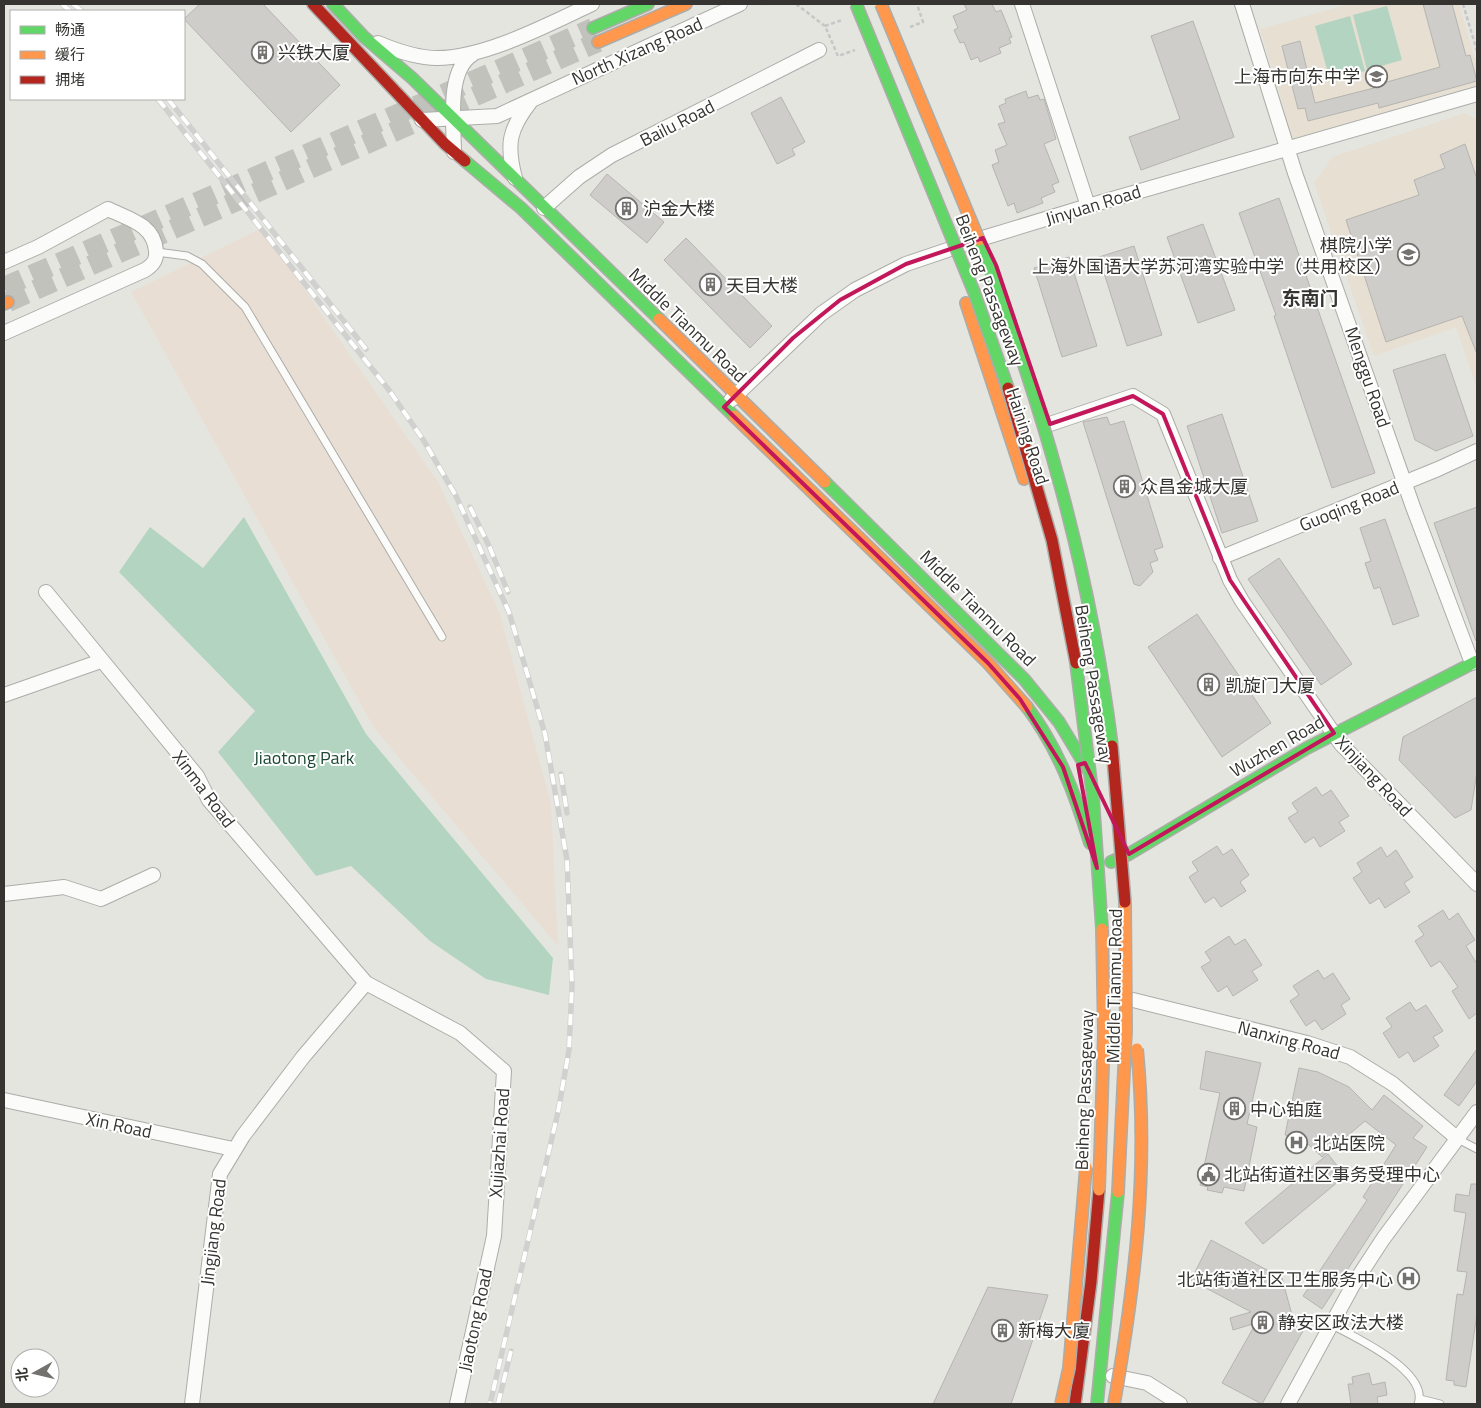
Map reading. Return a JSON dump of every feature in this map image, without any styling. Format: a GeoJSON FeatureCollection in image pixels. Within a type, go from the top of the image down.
{"type":"FeatureCollection","features":[{"type":"Feature","properties":{"kind":"main road","name":"Middle Tianmu Road"},"geometry":{"type":"LineString","coordinates":[[313,4],[454,152],[507,195],[988,663],[1020,699],[1046,734],[1077,800],[1097,868],[1099,1081],[1074,1404]]}},
{"type":"Feature","properties":{"kind":"main road","name":"Middle Tianmu Road"},"geometry":{"type":"LineString","coordinates":[[333,4],[364,37],[405,71],[735,396],[1005,658],[1034,690],[1078,752],[1129,854],[1133,906],[1133,1000],[1121,1252],[1108,1375],[1102,1404]]}},
{"type":"Feature","properties":{"kind":"main road"},"geometry":{"type":"LineString","coordinates":[[593,28],[648,4]]}},
{"type":"Feature","properties":{"kind":"main road","name":"North Xizang Road"},"geometry":{"type":"LineString","coordinates":[[598,42],[686,4]]}},
{"type":"Feature","properties":{"kind":"main road","name":"Haining Road"},"geometry":{"type":"LineString","coordinates":[[849,4],[947,250],[1023,476],[1040,536],[1062,646],[1097,868]]}},
{"type":"Feature","properties":{"kind":"main road","name":"Beiheng Passageway"},"geometry":{"type":"LineString","coordinates":[[856,4],[966,272],[1002,368],[1034,474],[1055,555],[1072,649],[1095,806],[1104,978],[1105,1097],[1091,1282],[1074,1404]]}},
{"type":"Feature","properties":{"kind":"main road","name":"Beiheng Passageway"},"geometry":{"type":"LineString","coordinates":[[881,4],[988,264],[1024,360],[1057,468],[1078,550],[1097,655],[1119,813],[1127,975],[1124,1094],[1118,1192],[1097,1404]]}},
{"type":"Feature","properties":{"kind":"main road","name":"Haining Road"},"geometry":{"type":"LineString","coordinates":[[887,4],[970,212],[996,265],[1050,424],[1076,510],[1091,585],[1117,749],[1129,854]]}},
{"type":"Feature","properties":{"kind":"main road","name":"Wuzhen Road"},"geometry":{"type":"LineString","coordinates":[[1097,868],[1129,854],[1334,733],[1475,662]]}},
{"type":"Feature","properties":{"kind":"main road"},"geometry":{"type":"LineString","coordinates":[[1114,1404],[1127,1330],[1141,1180],[1142,1086],[1127,975]]}},
{"type":"Feature","properties":{"kind":"main road"},"geometry":{"type":"LineString","coordinates":[[1089,1121],[1104,978]]}},
{"type":"Feature","properties":{"kind":"main road"},"geometry":{"type":"LineString","coordinates":[[1061,1404],[1069,1368],[1087,1150]]}},
{"type":"Feature","properties":{"kind":"street"},"geometry":{"type":"LineString","coordinates":[[364,37],[392,49],[421,57],[449,58],[478,51],[526,34],[592,4]]}},
{"type":"Feature","properties":{"kind":"street","name":"North Xizang Road"},"geometry":{"type":"LineString","coordinates":[[422,120],[484,118],[505,114],[740,4]]}},
{"type":"Feature","properties":{"kind":"street"},"geometry":{"type":"LineString","coordinates":[[1022,4],[1088,206]]}},
{"type":"Feature","properties":{"kind":"street","name":"Menggu Road"},"geometry":{"type":"LineString","coordinates":[[1242,4],[1287,148],[1405,483],[1475,662]]}},
{"type":"Feature","properties":{"kind":"street","name":"Bailu Road"},"geometry":{"type":"LineString","coordinates":[[544,208],[579,177],[612,155],[819,50]]}},
{"type":"Feature","properties":{"kind":"street"},"geometry":{"type":"LineString","coordinates":[[454,152],[454,91],[460,66],[469,56],[478,51]]}},
{"type":"Feature","properties":{"kind":"street"},"geometry":{"type":"LineString","coordinates":[[454,91],[464,110],[471,115],[484,118]]}},
{"type":"Feature","properties":{"kind":"street","name":"Jinyuan Road"},"geometry":{"type":"LineString","coordinates":[[724,407],[793,338],[840,300],[873,280],[906,264],[1088,206],[1477,94]]}},
{"type":"Feature","properties":{"kind":"street","name":"North Xizang Road"},"geometry":{"type":"LineString","coordinates":[[515,180],[508,149],[510,138],[519,118],[534,99]]}},
{"type":"Feature","properties":{"kind":"street"},"geometry":{"type":"LineString","coordinates":[[4,262],[38,247],[108,209],[146,227],[152,235],[157,252],[152,265],[145,270],[4,332]]}},
{"type":"Feature","properties":{"kind":"street","name":"Xinjiang Road"},"geometry":{"type":"LineString","coordinates":[[1050,424],[1133,396],[1163,414],[1220,558],[1242,601],[1351,755],[1477,884]]}},
{"type":"Feature","properties":{"kind":"street","name":"Guoqing Road"},"geometry":{"type":"LineString","coordinates":[[1220,558],[1405,483],[1477,451]]}},
{"type":"Feature","properties":{"kind":"street","name":"Xinma Road"},"geometry":{"type":"LineString","coordinates":[[46,592],[197,776],[209,800],[366,984]]}},
{"type":"Feature","properties":{"kind":"street"},"geometry":{"type":"LineString","coordinates":[[4,694],[101,661]]}},
{"type":"Feature","properties":{"kind":"street"},"geometry":{"type":"LineString","coordinates":[[4,894],[64,887],[101,899],[153,875]]}},
{"type":"Feature","properties":{"kind":"street","name":"Jingjiang Road"},"geometry":{"type":"LineString","coordinates":[[192,1404],[217,1182],[223,1166],[233,1149],[303,1057],[366,984]]}},
{"type":"Feature","properties":{"kind":"street","name":"Xujiazhai Road"},"geometry":{"type":"LineString","coordinates":[[366,984],[460,1033],[504,1071],[494,1236]]}},
{"type":"Feature","properties":{"kind":"street","name":"Nanxing Road"},"geometry":{"type":"LineString","coordinates":[[1133,1000],[1307,1043],[1350,1057],[1393,1084],[1458,1139]]}},
{"type":"Feature","properties":{"kind":"street","name":"Xin Road"},"geometry":{"type":"LineString","coordinates":[[4,1100],[233,1149]]}},
{"type":"Feature","properties":{"kind":"street"},"geometry":{"type":"LineString","coordinates":[[1288,1404],[1353,1285],[1383,1239],[1477,1112]]}},
{"type":"Feature","properties":{"kind":"street","name":"Jiaotong Road"},"geometry":{"type":"LineString","coordinates":[[457,1404],[494,1236]]}},
{"type":"Feature","properties":{"kind":"street"},"geometry":{"type":"LineString","coordinates":[[1108,1375],[1147,1383],[1180,1404]]}},
{"type":"Feature","properties":{"kind":"lane"},"geometry":{"type":"LineString","coordinates":[[157,252],[188,256],[202,264],[245,307],[442,637]]}},
{"type":"Feature","properties":{"kind":"lane","name":"Nanxing Road"},"geometry":{"type":"LineString","coordinates":[[1458,1139],[1477,1149]]}},
{"type":"Feature","properties":{"kind":"lane"},"geometry":{"type":"LineString","coordinates":[[1332,1325],[1400,1366],[1416,1382],[1420,1390],[1419,1402],[1440,1404]]}},
{"type":"Feature","properties":{"kind":"path"},"geometry":{"type":"LineString","coordinates":[[759,4],[767,4]]}},
{"type":"Feature","properties":{"kind":"path"},"geometry":{"type":"LineString","coordinates":[[796,4],[825,26]]}},
{"type":"Feature","properties":{"kind":"path"},"geometry":{"type":"LineString","coordinates":[[917,4],[923,22]]}},
{"type":"Feature","properties":{"kind":"path"},"geometry":{"type":"LineString","coordinates":[[1463,4],[1477,51]]}},
{"type":"Feature","properties":{"kind":"path"},"geometry":{"type":"LineString","coordinates":[[838,56],[866,46]]}},
{"type":"Feature","properties":{"kind":"highlighted area"},"geometry":{"type":"Polygon","coordinates":[[[983,238],[996,265],[1050,424],[1133,396],[1163,414],[1230,580],[1334,733],[1129,854],[1085,763],[1078,765],[1097,868],[1063,767],[1020,699],[988,663],[724,407],[793,338],[840,300],[906,264],[983,238]]]}},
{"type":"Feature","properties":{"kind":"shaded area","name":"上海市向东中学"},"geometry":{"type":"Polygon","coordinates":[[[1349,4],[1459,4],[1477,67],[1477,85],[1293,139],[1260,29],[1349,4]]]}},
{"type":"Feature","properties":{"kind":"shaded area","name":"棋院小学 上海外国语大学苏河湾实验中学（共用校区）"},"geometry":{"type":"Polygon","coordinates":[[[1465,113],[1477,120],[1477,388],[1456,327],[1374,356],[1314,183],[1332,157],[1465,113]]]}},
{"type":"Feature","properties":{"kind":"shaded area"},"geometry":{"type":"Polygon","coordinates":[[[262,228],[438,482],[500,614],[551,804],[558,946],[374,728],[131,292],[262,228]]]}},
{"type":"Feature","properties":{"kind":"green space"},"geometry":{"type":"Polygon","coordinates":[[[1387,6],[1402,60],[1367,70],[1353,15],[1387,6]]]}},
{"type":"Feature","properties":{"kind":"green space"},"geometry":{"type":"Polygon","coordinates":[[[1350,16],[1365,71],[1330,80],[1315,26],[1350,16]]]}},
{"type":"Feature","properties":{"kind":"green space","name":"Jiaotong Park"},"geometry":{"type":"Polygon","coordinates":[[[244,517],[366,734],[553,958],[549,995],[486,979],[430,941],[351,866],[316,876],[218,752],[255,711],[119,572],[150,527],[203,568],[244,517]]]}},
{"type":"Feature","properties":{"kind":"building","name":"兴铁大厦"},"geometry":{"type":"Polygon","coordinates":[[[200,4],[263,4],[340,85],[291,132],[185,18],[200,4]]]}},
{"type":"Feature","properties":{"kind":"building"},"geometry":{"type":"Polygon","coordinates":[[[964,4],[992,4],[996,12],[1001,10],[1012,37],[1009,38],[1011,43],[999,48],[1001,53],[980,62],[978,57],[971,60],[964,42],[960,43],[954,30],[958,28],[953,16],[967,10],[964,4]]]}},
{"type":"Feature","properties":{"kind":"building"},"geometry":{"type":"Polygon","coordinates":[[[1423,4],[1452,4],[1466,56],[1470,55],[1477,81],[1379,108],[1378,103],[1308,121],[1305,108],[1298,109],[1282,46],[1300,41],[1315,103],[1374,88],[1373,86],[1440,67],[1423,4]]]}},
{"type":"Feature","properties":{"kind":"building"},"geometry":{"type":"Polygon","coordinates":[[[1193,21],[1234,137],[1141,170],[1129,137],[1180,119],[1151,36],[1193,21]]]}},
{"type":"Feature","properties":{"kind":"building"},"geometry":{"type":"Polygon","coordinates":[[[1026,91],[1028,98],[1038,95],[1040,100],[1044,99],[1056,139],[1044,144],[1059,182],[1052,185],[1055,192],[1041,198],[1043,203],[1017,213],[1014,203],[1008,206],[992,165],[999,162],[995,150],[1007,145],[998,124],[1005,122],[999,106],[1006,103],[1005,99],[1026,91]]]}},
{"type":"Feature","properties":{"kind":"building"},"geometry":{"type":"Polygon","coordinates":[[[781,97],[805,142],[792,149],[795,155],[777,164],[751,113],[781,97]]]}},
{"type":"Feature","properties":{"kind":"building"},"geometry":{"type":"Polygon","coordinates":[[[1465,144],[1477,179],[1477,354],[1462,316],[1386,342],[1346,220],[1419,195],[1414,180],[1445,168],[1440,155],[1465,144]]]}},
{"type":"Feature","properties":{"kind":"building","name":"沪金大楼"},"geometry":{"type":"Polygon","coordinates":[[[607,174],[664,222],[647,243],[590,195],[607,174]]]}},
{"type":"Feature","properties":{"kind":"building"},"geometry":{"type":"Polygon","coordinates":[[[1279,198],[1375,473],[1332,488],[1274,316],[1276,315],[1239,213],[1279,198]]]}},
{"type":"Feature","properties":{"kind":"building"},"geometry":{"type":"Polygon","coordinates":[[[1203,224],[1235,310],[1198,323],[1167,237],[1203,224]]]}},
{"type":"Feature","properties":{"kind":"building","name":"天目大楼"},"geometry":{"type":"Polygon","coordinates":[[[686,238],[772,326],[750,348],[664,260],[686,238]]]}},
{"type":"Feature","properties":{"kind":"building"},"geometry":{"type":"Polygon","coordinates":[[[1134,246],[1162,335],[1127,346],[1099,257],[1134,246]]]}},
{"type":"Feature","properties":{"kind":"building"},"geometry":{"type":"Polygon","coordinates":[[[1069,257],[1097,346],[1062,357],[1034,268],[1069,257]]]}},
{"type":"Feature","properties":{"kind":"building"},"geometry":{"type":"Polygon","coordinates":[[[1445,354],[1473,436],[1436,451],[1415,440],[1393,370],[1445,354]]]}},
{"type":"Feature","properties":{"kind":"building"},"geometry":{"type":"Polygon","coordinates":[[[1222,414],[1258,521],[1222,533],[1187,426],[1222,414]]]}},
{"type":"Feature","properties":{"kind":"building","name":"众昌金城大厦"},"geometry":{"type":"Polygon","coordinates":[[[1107,417],[1110,425],[1124,421],[1163,547],[1154,550],[1158,560],[1150,563],[1153,572],[1140,586],[1134,584],[1083,422],[1107,417]]]}},
{"type":"Feature","properties":{"kind":"building"},"geometry":{"type":"Polygon","coordinates":[[[1477,507],[1477,640],[1476,641],[1434,523],[1477,507]]]}},
{"type":"Feature","properties":{"kind":"building"},"geometry":{"type":"Polygon","coordinates":[[[1385,519],[1419,616],[1393,625],[1380,587],[1374,589],[1365,563],[1371,561],[1360,528],[1385,519]]]}},
{"type":"Feature","properties":{"kind":"building"},"geometry":{"type":"Polygon","coordinates":[[[1279,558],[1352,664],[1321,685],[1248,579],[1279,558]]]}},
{"type":"Feature","properties":{"kind":"building","name":"凯旋门大厦"},"geometry":{"type":"Polygon","coordinates":[[[1197,614],[1271,723],[1222,757],[1148,647],[1197,614]]]}},
{"type":"Feature","properties":{"kind":"building"},"geometry":{"type":"Polygon","coordinates":[[[1477,697],[1477,772],[1471,810],[1455,818],[1399,760],[1403,737],[1477,697]]]}},
{"type":"Feature","properties":{"kind":"building"},"geometry":{"type":"Polygon","coordinates":[[[1316,787],[1322,796],[1331,790],[1349,816],[1339,822],[1345,831],[1320,847],[1314,837],[1305,843],[1288,818],[1298,812],[1292,803],[1316,787]]]}},
{"type":"Feature","properties":{"kind":"building"},"geometry":{"type":"Polygon","coordinates":[[[1217,846],[1223,855],[1232,849],[1249,875],[1240,882],[1246,891],[1221,907],[1214,897],[1205,903],[1189,877],[1198,871],[1192,862],[1217,846]]]}},
{"type":"Feature","properties":{"kind":"building"},"geometry":{"type":"Polygon","coordinates":[[[1381,847],[1387,857],[1396,850],[1413,877],[1404,883],[1410,892],[1385,908],[1379,898],[1370,904],[1353,878],[1362,872],[1357,863],[1381,847]]]}},
{"type":"Feature","properties":{"kind":"building"},"geometry":{"type":"Polygon","coordinates":[[[1443,910],[1449,920],[1458,913],[1475,940],[1466,946],[1477,964],[1477,1013],[1469,1019],[1452,991],[1458,987],[1440,961],[1431,967],[1415,941],[1424,935],[1418,926],[1443,910]]]}},
{"type":"Feature","properties":{"kind":"building"},"geometry":{"type":"Polygon","coordinates":[[[1229,936],[1235,945],[1245,939],[1262,965],[1252,971],[1258,980],[1233,996],[1227,986],[1218,992],[1201,967],[1211,961],[1205,952],[1229,936]]]}},
{"type":"Feature","properties":{"kind":"building"},"geometry":{"type":"Polygon","coordinates":[[[1318,970],[1324,979],[1333,973],[1350,999],[1341,1005],[1346,1014],[1322,1030],[1315,1020],[1306,1026],[1290,1001],[1299,995],[1293,986],[1318,970]]]}},
{"type":"Feature","properties":{"kind":"building"},"geometry":{"type":"Polygon","coordinates":[[[1410,1002],[1416,1011],[1426,1005],[1443,1031],[1433,1037],[1439,1046],[1414,1062],[1408,1052],[1399,1058],[1383,1033],[1392,1027],[1386,1018],[1410,1002]]]}},
{"type":"Feature","properties":{"kind":"building"},"geometry":{"type":"Polygon","coordinates":[[[1477,1049],[1477,1081],[1459,1106],[1444,1095],[1477,1049]]]}},
{"type":"Feature","properties":{"kind":"building","name":"中心铂庭"},"geometry":{"type":"Polygon","coordinates":[[[1206,1051],[1261,1063],[1247,1124],[1257,1127],[1244,1191],[1224,1187],[1222,1193],[1207,1190],[1208,1187],[1200,1185],[1220,1093],[1200,1089],[1206,1051]]]}},
{"type":"Feature","properties":{"kind":"building"},"geometry":{"type":"Polygon","coordinates":[[[1299,1068],[1318,1072],[1349,1087],[1372,1110],[1384,1095],[1423,1126],[1413,1138],[1427,1147],[1322,1309],[1303,1296],[1367,1200],[1363,1197],[1396,1145],[1365,1121],[1322,1157],[1307,1143],[1293,1136],[1285,1135],[1299,1068]]]}},
{"type":"Feature","properties":{"kind":"building"},"geometry":{"type":"Polygon","coordinates":[[[1328,1154],[1345,1176],[1263,1244],[1245,1223],[1328,1154]]]}},
{"type":"Feature","properties":{"kind":"building"},"geometry":{"type":"Polygon","coordinates":[[[1471,1184],[1477,1184],[1477,1314],[1466,1387],[1454,1385],[1454,1381],[1446,1380],[1457,1294],[1463,1295],[1467,1272],[1457,1271],[1466,1213],[1454,1211],[1456,1194],[1469,1196],[1471,1184]]]}},
{"type":"Feature","properties":{"kind":"building","name":"静安区政法大楼"},"geometry":{"type":"Polygon","coordinates":[[[1211,1240],[1282,1278],[1295,1326],[1303,1331],[1262,1404],[1222,1383],[1256,1323],[1233,1330],[1230,1318],[1251,1312],[1191,1280],[1211,1240]]]}},
{"type":"Feature","properties":{"kind":"building","name":"新梅大廈"},"geometry":{"type":"Polygon","coordinates":[[[988,1287],[1048,1295],[1011,1404],[933,1404],[988,1287]]]}},
{"type":"Feature","properties":{"kind":"building"},"geometry":{"type":"Polygon","coordinates":[[[1369,1373],[1372,1385],[1385,1382],[1387,1395],[1377,1397],[1378,1404],[1351,1404],[1348,1384],[1353,1384],[1352,1377],[1369,1373]]]}},
{"type":"Feature","properties":{"kind":"tunnel"},"geometry":{"type":"LineString","coordinates":[[4,287],[593,28]]}},
{"type":"Feature","properties":{"kind":"tunnel"},"geometry":{"type":"LineString","coordinates":[[8,302],[598,42]]}},
{"type":"Feature","properties":{"kind":"railway"},"geometry":{"type":"LineString","coordinates":[[62,4],[69,10]]}},
{"type":"Feature","properties":{"kind":"railway"},"geometry":{"type":"LineString","coordinates":[[73,4],[81,10]]}},
{"type":"Feature","properties":{"kind":"railway"},"geometry":{"type":"LineString","coordinates":[[159,100],[389,390],[424,441],[456,496],[509,612],[545,734],[567,860],[572,986],[569,1050],[558,1112],[490,1404]]}},
{"type":"Feature","properties":{"kind":"railway"},"geometry":{"type":"LineString","coordinates":[[169,100],[366,349]]}},
{"type":"Feature","properties":{"kind":"railway"},"geometry":{"type":"LineString","coordinates":[[470,507],[490,548],[508,592]]}},
{"type":"Feature","properties":{"kind":"railway"},"geometry":{"type":"LineString","coordinates":[[561,774],[567,813]]}},
{"type":"Feature","properties":{"kind":"railway"},"geometry":{"type":"LineString","coordinates":[[498,1404],[511,1351]]}},
{"type":"Feature","properties":{"kind":"traffic: fast"},"geometry":{"type":"LineString","coordinates":[[333,4],[364,37],[412,78],[659,319]]}},
{"type":"Feature","properties":{"kind":"traffic: fast"},"geometry":{"type":"LineString","coordinates":[[593,28],[648,4]]}},
{"type":"Feature","properties":{"kind":"traffic: fast"},"geometry":{"type":"LineString","coordinates":[[856,4],[974,292],[1008,388]]}},
{"type":"Feature","properties":{"kind":"traffic: fast"},"geometry":{"type":"LineString","coordinates":[[465,161],[521,208],[734,416]]}},
{"type":"Feature","properties":{"kind":"traffic: fast"},"geometry":{"type":"LineString","coordinates":[[979,240],[1024,364],[1061,489],[1091,616],[1103,680],[1112,746]]}},
{"type":"Feature","properties":{"kind":"traffic: fast"},"geometry":{"type":"LineString","coordinates":[[825,482],[1024,679],[1059,722],[1088,770]]}},
{"type":"Feature","properties":{"kind":"traffic: fast"},"geometry":{"type":"LineString","coordinates":[[1111,862],[1129,854],[1307,748],[1477,661]]}},
{"type":"Feature","properties":{"kind":"traffic: fast"},"geometry":{"type":"LineString","coordinates":[[1076,663],[1093,798],[1102,929]]}},
{"type":"Feature","properties":{"kind":"traffic: fast"},"geometry":{"type":"LineString","coordinates":[[1027,707],[1057,755],[1090,843]]}},
{"type":"Feature","properties":{"kind":"traffic: fast"},"geometry":{"type":"LineString","coordinates":[[1097,1404],[1118,1192]]}},
{"type":"Feature","properties":{"kind":"traffic: slow"},"geometry":{"type":"LineString","coordinates":[[598,42],[686,4]]}},
{"type":"Feature","properties":{"kind":"traffic: slow"},"geometry":{"type":"LineString","coordinates":[[881,4],[979,240]]}},
{"type":"Feature","properties":{"kind":"traffic: slow"},"geometry":{"type":"LineString","coordinates":[[4,304],[8,302]]}},
{"type":"Feature","properties":{"kind":"traffic: slow"},"geometry":{"type":"LineString","coordinates":[[966,303],[1024,479]]}},
{"type":"Feature","properties":{"kind":"traffic: slow"},"geometry":{"type":"LineString","coordinates":[[659,319],[825,482]]}},
{"type":"Feature","properties":{"kind":"traffic: slow"},"geometry":{"type":"LineString","coordinates":[[734,416],[988,663],[1027,707]]}},
{"type":"Feature","properties":{"kind":"traffic: slow"},"geometry":{"type":"LineString","coordinates":[[1118,1192],[1126,1030],[1125,902]]}},
{"type":"Feature","properties":{"kind":"traffic: slow"},"geometry":{"type":"LineString","coordinates":[[1099,1190],[1104,1033],[1102,929]]}},
{"type":"Feature","properties":{"kind":"traffic: slow"},"geometry":{"type":"LineString","coordinates":[[1114,1404],[1134,1271],[1141,1183],[1140,1094],[1137,1049]]}},
{"type":"Feature","properties":{"kind":"traffic: slow"},"geometry":{"type":"LineString","coordinates":[[1061,1404],[1069,1368],[1086,1167]]}},
{"type":"Feature","properties":{"kind":"traffic: jam"},"geometry":{"type":"LineString","coordinates":[[313,4],[445,144],[465,161]]}},
{"type":"Feature","properties":{"kind":"traffic: jam"},"geometry":{"type":"LineString","coordinates":[[1008,388],[1052,540],[1076,663]]}},
{"type":"Feature","properties":{"kind":"traffic: jam"},"geometry":{"type":"LineString","coordinates":[[1112,746],[1125,902]]}},
{"type":"Feature","properties":{"kind":"traffic: jam"},"geometry":{"type":"LineString","coordinates":[[1075,1404],[1091,1282],[1099,1190]]}},
{"type":"Feature","properties":{"kind":"place","name":"兴铁大厦"},"geometry":{"type":"Point","coordinates":[262,52]}},
{"type":"Feature","properties":{"kind":"place","name":"上海市向东中学"},"geometry":{"type":"Point","coordinates":[1376,76]}},
{"type":"Feature","properties":{"kind":"place","name":"沪金大楼"},"geometry":{"type":"Point","coordinates":[627,208]}},
{"type":"Feature","properties":{"kind":"place","name":"棋院小学 上海外国语大学苏河湾实验中学（共用校区）"},"geometry":{"type":"Point","coordinates":[1408,255]}},
{"type":"Feature","properties":{"kind":"place","name":"天目大楼"},"geometry":{"type":"Point","coordinates":[710,285]}},
{"type":"Feature","properties":{"kind":"place","name":"众昌金城大厦"},"geometry":{"type":"Point","coordinates":[1124,486]}},
{"type":"Feature","properties":{"kind":"place","name":"凯旋门大厦"},"geometry":{"type":"Point","coordinates":[1209,685]}},
{"type":"Feature","properties":{"kind":"place","name":"中心铂庭"},"geometry":{"type":"Point","coordinates":[1234,1109]}},
{"type":"Feature","properties":{"kind":"place","name":"北站医院"},"geometry":{"type":"Point","coordinates":[1297,1143]}},
{"type":"Feature","properties":{"kind":"place","name":"北站街道社区事务受理中心"},"geometry":{"type":"Point","coordinates":[1208,1174]}},
{"type":"Feature","properties":{"kind":"place","name":"北站街道社区卫生服务中心"},"geometry":{"type":"Point","coordinates":[1409,1279]}},
{"type":"Feature","properties":{"kind":"place","name":"静安区政法大楼"},"geometry":{"type":"Point","coordinates":[1262,1322]}},
{"type":"Feature","properties":{"kind":"place","name":"新梅大廈"},"geometry":{"type":"Point","coordinates":[1002,1330]}},
{"type":"Feature","properties":{"kind":"district","name":"东南门"},"geometry":{"type":"Point","coordinates":[1310,297]}}]}
